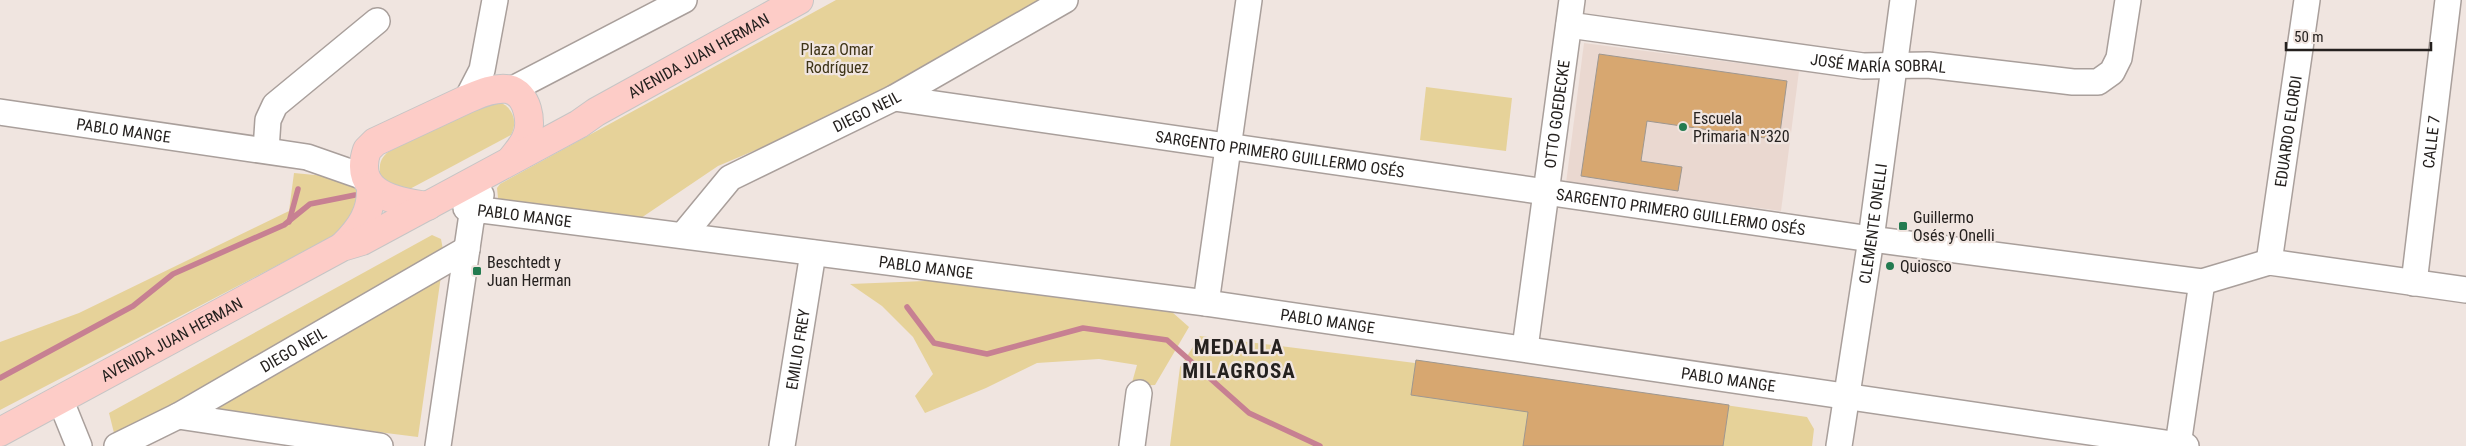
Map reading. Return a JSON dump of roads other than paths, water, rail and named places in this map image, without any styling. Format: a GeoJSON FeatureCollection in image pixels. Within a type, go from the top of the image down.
{"type":"FeatureCollection","features":[{"type":"Feature","properties":{"kind":"main road","name":"AVENIDA JUAN HERMAN"},"geometry":{"type":"LineString","coordinates":[[0,432],[342,247],[362,242],[457,208],[500,166],[579,124],[596,112],[799,0]]}},
{"type":"Feature","properties":{"kind":"main road"},"geometry":{"type":"LineString","coordinates":[[367,150],[375,142],[482,92],[515,96],[529,127],[526,139],[500,166]]}},
{"type":"Feature","properties":{"kind":"main road","name":"AVENIDA JUAN HERMAN"},"geometry":{"type":"LineString","coordinates":[[515,96],[547,119],[570,118],[596,112]]}},
{"type":"Feature","properties":{"kind":"main road","name":"AVENIDA JUAN HERMAN"},"geometry":{"type":"LineString","coordinates":[[342,247],[355,234],[369,211],[369,183],[365,157],[367,150]]}},
{"type":"Feature","properties":{"kind":"main road"},"geometry":{"type":"LineString","coordinates":[[369,183],[388,198],[402,203],[457,208]]}},
{"type":"Feature","properties":{"kind":"street"},"geometry":{"type":"LineString","coordinates":[[467,99],[482,70],[488,48],[495,0]]}},
{"type":"Feature","properties":{"kind":"street"},"geometry":{"type":"LineString","coordinates":[[488,48],[493,66],[515,96],[684,0]]}},
{"type":"Feature","properties":{"kind":"street","name":"DIEGO NEIL"},"geometry":{"type":"LineString","coordinates":[[683,235],[730,178],[894,98],[1065,0]]}},
{"type":"Feature","properties":{"kind":"street"},"geometry":{"type":"LineString","coordinates":[[1206,303],[1249,0]]}},
{"type":"Feature","properties":{"kind":"street","name":"OTTO GOEDECKE"},"geometry":{"type":"LineString","coordinates":[[1525,348],[1572,0]]}},
{"type":"Feature","properties":{"kind":"street","name":"CLEMENTE ONELLI"},"geometry":{"type":"LineString","coordinates":[[1839,446],[1871,239],[1903,0]]}},
{"type":"Feature","properties":{"kind":"street","name":"JOSÉ MARÍA SOBRAL"},"geometry":{"type":"LineString","coordinates":[[1569,25],[1863,66],[1928,65],[2072,82],[2098,82],[2112,72],[2120,58],[2128,0]]}},
{"type":"Feature","properties":{"kind":"street","name":"EDUARDO ELORDI"},"geometry":{"type":"LineString","coordinates":[[2268,262],[2307,0]]}},
{"type":"Feature","properties":{"kind":"street","name":"CALLE 7"},"geometry":{"type":"LineString","coordinates":[[2414,283],[2448,0]]}},
{"type":"Feature","properties":{"kind":"street"},"geometry":{"type":"LineString","coordinates":[[266,150],[268,120],[276,105],[377,21]]}},
{"type":"Feature","properties":{"kind":"street","name":"SARGENTO PRIMERO GUILLERMO OSÉS"},"geometry":{"type":"LineString","coordinates":[[894,98],[1871,239],[2202,282],[2268,262],[2466,290]]}},
{"type":"Feature","properties":{"kind":"street","name":"PABLO MANGE"},"geometry":{"type":"LineString","coordinates":[[0,112],[307,157],[340,156],[367,150]]}},
{"type":"Feature","properties":{"kind":"street","name":"PABLO MANGE"},"geometry":{"type":"LineString","coordinates":[[307,157],[369,183]]}},
{"type":"Feature","properties":{"kind":"street"},"geometry":{"type":"LineString","coordinates":[[438,446],[467,249],[457,208]]}},
{"type":"Feature","properties":{"kind":"street","name":"PABLO MANGE"},"geometry":{"type":"LineString","coordinates":[[457,208],[683,235],[1206,303],[2182,445]]}},
{"type":"Feature","properties":{"kind":"street","name":"DIEGO NEIL"},"geometry":{"type":"LineString","coordinates":[[117,446],[178,416],[467,249]]}},
{"type":"Feature","properties":{"kind":"street","name":"EMILIO FREY"},"geometry":{"type":"LineString","coordinates":[[782,446],[813,253]]}},
{"type":"Feature","properties":{"kind":"street"},"geometry":{"type":"LineString","coordinates":[[2182,445],[2202,282]]}},
{"type":"Feature","properties":{"kind":"street"},"geometry":{"type":"LineString","coordinates":[[1132,446],[1139,393]]}},
{"type":"Feature","properties":{"kind":"street"},"geometry":{"type":"LineString","coordinates":[[60,400],[79,446]]}},
{"type":"Feature","properties":{"kind":"street"},"geometry":{"type":"LineString","coordinates":[[178,416],[380,446]]}},
{"type":"Feature","properties":{"kind":"waterway"},"geometry":{"type":"LineString","coordinates":[[289,222],[298,189]]}},
{"type":"Feature","properties":{"kind":"waterway"},"geometry":{"type":"LineString","coordinates":[[0,378],[133,306],[173,274],[284,225],[310,204],[355,195]]}},
{"type":"Feature","properties":{"kind":"waterway"},"geometry":{"type":"LineString","coordinates":[[907,307],[934,343],[987,354],[1083,328],[1167,340],[1249,413],[1320,446]]}},
{"type":"Feature","properties":{"kind":"place","name":"Escuela Primaria N°320"},"geometry":{"type":"Point","coordinates":[1683,127]}},
{"type":"Feature","properties":{"kind":"place","name":"Guillermo Osés y Onelli"},"geometry":{"type":"Point","coordinates":[1903,226]}},
{"type":"Feature","properties":{"kind":"place","name":"Quiosco"},"geometry":{"type":"Point","coordinates":[1890,266]}},
{"type":"Feature","properties":{"kind":"place","name":"Beschtedt y Juan Herman"},"geometry":{"type":"Point","coordinates":[477,271]}},
{"type":"Feature","properties":{"kind":"district","name":"MEDALLA MILAGROSA"},"geometry":{"type":"Point","coordinates":[1239,359]}},
{"type":"Feature","properties":{"kind":"park label","name":"Plaza Omar Rodríguez"},"geometry":{"type":"Point","coordinates":[837,58]}}]}
